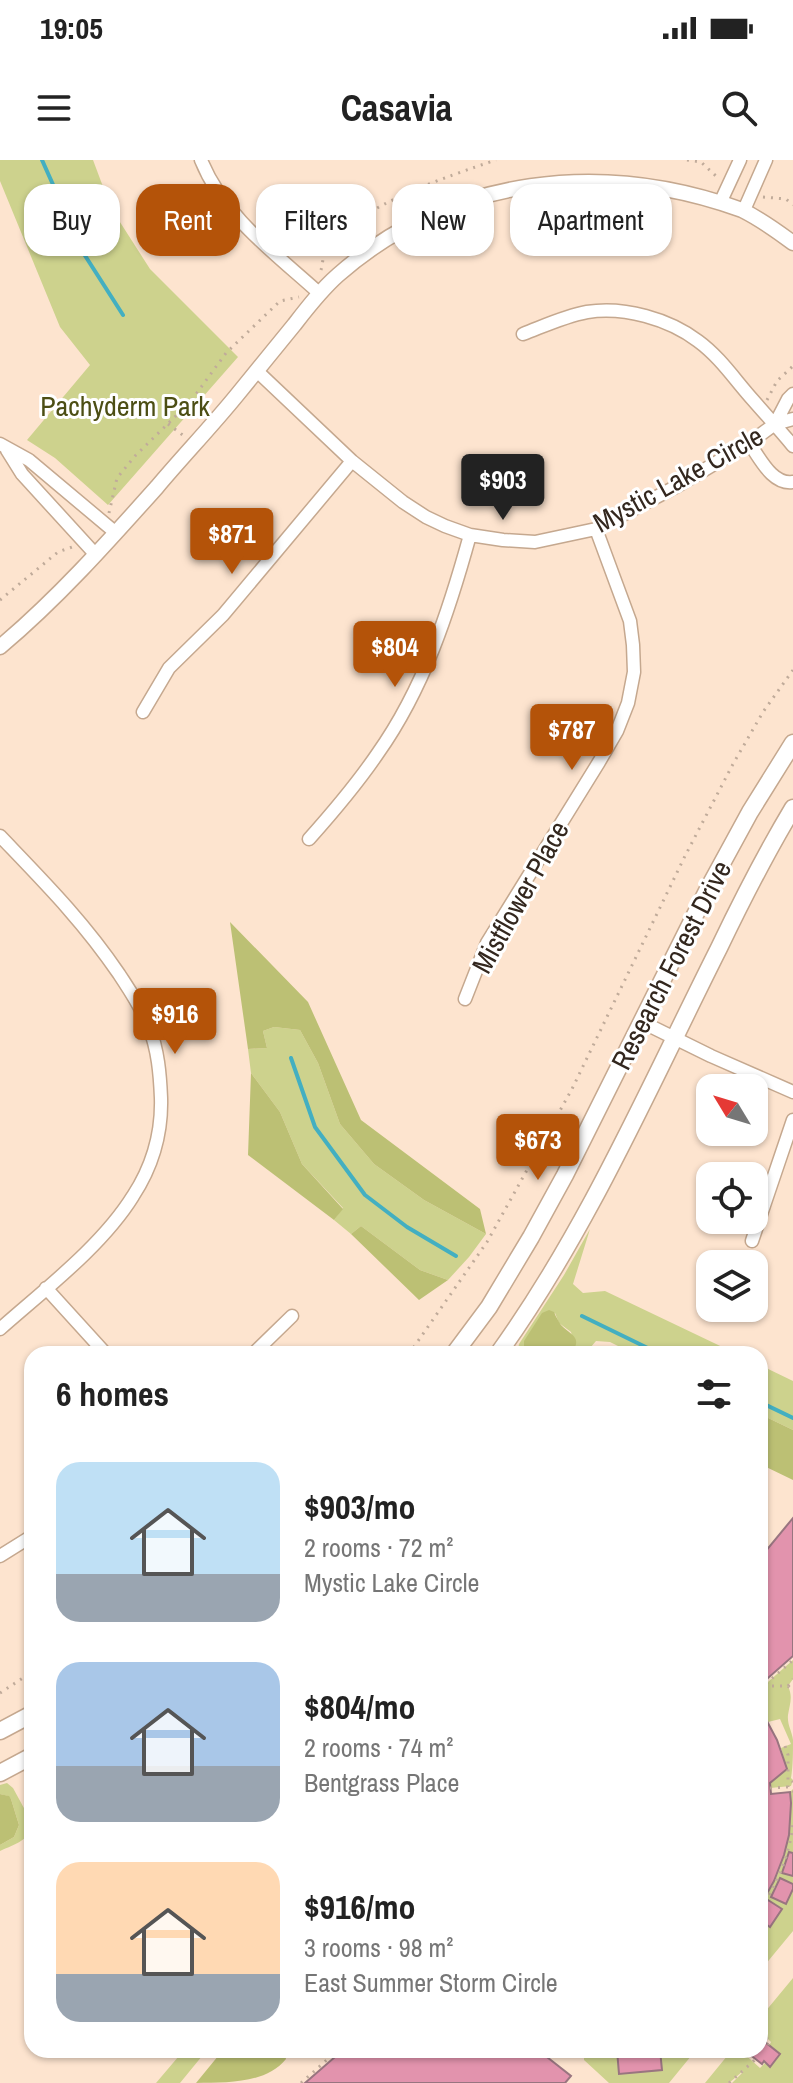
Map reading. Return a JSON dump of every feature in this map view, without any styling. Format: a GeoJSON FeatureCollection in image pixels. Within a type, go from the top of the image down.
{"type":"FeatureCollection","features":[{"type":"Feature","properties":{"kind":"main road","name":"Research Forest Drive"},"geometry":{"type":"LineString","coordinates":[[460,1346],[489,1307],[531,1237],[736,837],[793,743]]}},
{"type":"Feature","properties":{"kind":"main road","name":"Research Forest Drive"},"geometry":{"type":"LineString","coordinates":[[503,1346],[539,1293],[597,1192],[740,905],[793,808]]}},
{"type":"Feature","properties":{"kind":"main road"},"geometry":{"type":"LineString","coordinates":[[0,1731],[24,1718]]}},
{"type":"Feature","properties":{"kind":"main road"},"geometry":{"type":"LineString","coordinates":[[0,1773],[24,1760]]}},
{"type":"Feature","properties":{"kind":"street"},"geometry":{"type":"LineString","coordinates":[[201,160],[229,208],[252,233],[315,289]]}},
{"type":"Feature","properties":{"kind":"street"},"geometry":{"type":"LineString","coordinates":[[721,201],[740,160]]}},
{"type":"Feature","properties":{"kind":"street"},"geometry":{"type":"LineString","coordinates":[[744,210],[766,160]]}},
{"type":"Feature","properties":{"kind":"street"},"geometry":{"type":"LineString","coordinates":[[0,647],[64,588],[116,533],[257,371],[315,289],[410,223],[466,196],[513,181],[592,172],[681,185],[744,210],[793,243]]}},
{"type":"Feature","properties":{"kind":"street"},"geometry":{"type":"LineString","coordinates":[[523,334],[590,311],[632,313],[654,319],[699,342],[724,365],[793,446]]}},
{"type":"Feature","properties":{"kind":"street","name":"Mystic Lake Circle"},"geometry":{"type":"LineString","coordinates":[[257,371],[352,461],[403,502],[426,517],[470,535],[503,540],[535,542],[596,529],[679,485],[775,424],[793,419]]}},
{"type":"Feature","properties":{"kind":"street","name":"Mystic Lake Circle"},"geometry":{"type":"LineString","coordinates":[[775,424],[793,394]]}},
{"type":"Feature","properties":{"kind":"street"},"geometry":{"type":"LineString","coordinates":[[749,443],[774,477],[784,483],[793,482]]}},
{"type":"Feature","properties":{"kind":"street"},"geometry":{"type":"LineString","coordinates":[[4,447],[29,460],[116,533]]}},
{"type":"Feature","properties":{"kind":"street"},"geometry":{"type":"LineString","coordinates":[[4,447],[22,474],[96,555]]}},
{"type":"Feature","properties":{"kind":"street"},"geometry":{"type":"LineString","coordinates":[[143,712],[169,668],[223,615],[352,461]]}},
{"type":"Feature","properties":{"kind":"street","name":"Mistflower Place"},"geometry":{"type":"LineString","coordinates":[[465,999],[487,943],[599,762],[617,731],[628,703],[634,672],[630,621],[596,529]]}},
{"type":"Feature","properties":{"kind":"street"},"geometry":{"type":"LineString","coordinates":[[309,839],[345,799],[380,751],[410,698],[437,641],[470,535]]}},
{"type":"Feature","properties":{"kind":"street"},"geometry":{"type":"LineString","coordinates":[[0,836],[66,903],[128,988],[149,1026],[161,1080],[161,1112],[156,1144],[134,1195],[109,1228],[0,1329]]}},
{"type":"Feature","properties":{"kind":"street"},"geometry":{"type":"LineString","coordinates":[[642,1022],[793,1092]]}},
{"type":"Feature","properties":{"kind":"street"},"geometry":{"type":"LineString","coordinates":[[752,1241],[793,1120]]}},
{"type":"Feature","properties":{"kind":"street"},"geometry":{"type":"LineString","coordinates":[[46,1288],[99,1346]]}},
{"type":"Feature","properties":{"kind":"street"},"geometry":{"type":"LineString","coordinates":[[261,1346],[292,1316]]}},
{"type":"Feature","properties":{"kind":"street"},"geometry":{"type":"LineString","coordinates":[[0,1556],[24,1541]]}},
{"type":"Feature","properties":{"kind":"path"},"geometry":{"type":"LineString","coordinates":[[102,521],[111,510],[117,478],[191,401],[226,353],[280,301],[315,289],[325,248],[362,215],[441,179],[496,160]]}},
{"type":"Feature","properties":{"kind":"path"},"geometry":{"type":"LineString","coordinates":[[763,411],[777,381],[793,366]]}},
{"type":"Feature","properties":{"kind":"path"},"geometry":{"type":"LineString","coordinates":[[168,424],[194,444]]}},
{"type":"Feature","properties":{"kind":"path"},"geometry":{"type":"LineString","coordinates":[[0,600],[58,552],[83,542]]}},
{"type":"Feature","properties":{"kind":"path"},"geometry":{"type":"LineString","coordinates":[[414,1346],[495,1228],[572,1089],[726,777],[763,712],[793,670]]}},
{"type":"Feature","properties":{"kind":"path"},"geometry":{"type":"LineString","coordinates":[[768,1682],[793,1660]]}},
{"type":"Feature","properties":{"kind":"path"},"geometry":{"type":"LineString","coordinates":[[0,1693],[24,1677]]}},
{"type":"Feature","properties":{"kind":"path"},"geometry":{"type":"LineString","coordinates":[[788,1686],[793,1679]]}},
{"type":"Feature","properties":{"kind":"path"},"geometry":{"type":"LineString","coordinates":[[768,1687],[788,1686]]}},
{"type":"Feature","properties":{"kind":"path"},"geometry":{"type":"LineString","coordinates":[[788,1686],[793,1692]]}},
{"type":"Feature","properties":{"kind":"path"},"geometry":{"type":"LineString","coordinates":[[785,1746],[793,1792]]}},
{"type":"Feature","properties":{"kind":"path"},"geometry":{"type":"LineString","coordinates":[[770,1788],[791,1782]]}},
{"type":"Feature","properties":{"kind":"path"},"geometry":{"type":"LineString","coordinates":[[768,1894],[780,1873],[793,1823]]}},
{"type":"Feature","properties":{"kind":"path"},"geometry":{"type":"LineString","coordinates":[[768,2039],[768,2045]]}},
{"type":"Feature","properties":{"kind":"path"},"geometry":{"type":"LineString","coordinates":[[301,2083],[328,2059]]}},
{"type":"Feature","properties":{"kind":"path"},"geometry":{"type":"LineString","coordinates":[[729,2083],[756,2059]]}},
{"type":"Feature","properties":{"kind":"green space","name":"Pachyderm Park"},"geometry":{"type":"Polygon","coordinates":[[[0,160],[93,160],[102,184],[24,184],[24,239],[0,181],[0,160]]]}},
{"type":"Feature","properties":{"kind":"green space","name":"Pachyderm Park"},"geometry":{"type":"Polygon","coordinates":[[[120,222],[136,247],[136,256],[142,256],[150,269],[238,357],[108,505],[55,458],[27,440],[90,365],[60,327],[31,256],[120,256],[120,222]]]}},
{"type":"Feature","properties":{"kind":"green space"},"geometry":{"type":"Polygon","coordinates":[[[230,922],[308,1002],[361,1120],[480,1209],[486,1234],[424,1200],[374,1164],[340,1124],[318,1063],[300,1030],[274,1027],[263,1031],[267,1048],[248,1049],[230,922]]]}},
{"type":"Feature","properties":{"kind":"green space"},"geometry":{"type":"Polygon","coordinates":[[[274,1027],[300,1030],[318,1063],[340,1124],[374,1164],[424,1200],[486,1234],[448,1280],[420,1270],[361,1226],[351,1234],[334,1220],[343,1208],[302,1164],[280,1112],[251,1073],[248,1049],[267,1048],[263,1031],[274,1027]]]}},
{"type":"Feature","properties":{"kind":"green space"},"geometry":{"type":"Polygon","coordinates":[[[251,1073],[280,1112],[302,1164],[343,1209],[334,1220],[248,1155],[251,1073]]]}},
{"type":"Feature","properties":{"kind":"green space"},"geometry":{"type":"Polygon","coordinates":[[[361,1226],[420,1270],[448,1280],[419,1300],[351,1234],[361,1226]]]}},
{"type":"Feature","properties":{"kind":"green space"},"geometry":{"type":"Polygon","coordinates":[[[590,1229],[573,1284],[583,1293],[605,1291],[720,1346],[618,1346],[596,1341],[592,1346],[574,1346],[571,1332],[559,1323],[555,1313],[526,1346],[519,1346],[590,1229]]]}},
{"type":"Feature","properties":{"kind":"green space"},"geometry":{"type":"Polygon","coordinates":[[[549,1310],[554,1312],[561,1325],[575,1337],[575,1346],[524,1346],[542,1313],[549,1310]]]}},
{"type":"Feature","properties":{"kind":"green space"},"geometry":{"type":"Polygon","coordinates":[[[768,1369],[793,1381],[793,1430],[768,1418],[768,1369]]]}},
{"type":"Feature","properties":{"kind":"green space"},"geometry":{"type":"Polygon","coordinates":[[[768,1418],[793,1430],[793,1480],[768,1468],[768,1418]]]}},
{"type":"Feature","properties":{"kind":"green space"},"geometry":{"type":"Polygon","coordinates":[[[793,1660],[793,1679],[788,1686],[791,1697],[788,1719],[793,1740],[791,1786],[770,1788],[770,1783],[787,1769],[781,1748],[791,1744],[780,1719],[768,1722],[768,1682],[793,1660]]]}},
{"type":"Feature","properties":{"kind":"green space"},"geometry":{"type":"Polygon","coordinates":[[[7,1783],[13,1788],[24,1808],[24,1838],[0,1851],[0,1845],[14,1837],[19,1825],[11,1799],[0,1794],[0,1785],[7,1783]]]}},
{"type":"Feature","properties":{"kind":"green space"},"geometry":{"type":"Polygon","coordinates":[[[793,1789],[793,1853],[782,1872],[793,1876],[793,1884],[780,1878],[771,1897],[793,1889],[793,1931],[768,1961],[768,1916],[782,1909],[768,1900],[768,1892],[784,1856],[790,1824],[790,1792],[793,1789]]]}},
{"type":"Feature","properties":{"kind":"green space"},"geometry":{"type":"Polygon","coordinates":[[[0,1794],[11,1799],[19,1825],[14,1837],[0,1845],[0,1794]]]}},
{"type":"Feature","properties":{"kind":"green space"},"geometry":{"type":"Polygon","coordinates":[[[793,1978],[793,2083],[732,2083],[743,2071],[729,2083],[705,2083],[725,2058],[749,2058],[760,2068],[765,2063],[769,2066],[771,2042],[768,2039],[768,2008],[793,1978]]]}},
{"type":"Feature","properties":{"kind":"green space"},"geometry":{"type":"Polygon","coordinates":[[[177,2058],[200,2058],[180,2083],[156,2083],[177,2058]]]}},
{"type":"Feature","properties":{"kind":"green space"},"geometry":{"type":"Polygon","coordinates":[[[216,2058],[286,2058],[278,2067],[258,2077],[234,2082],[196,2083],[216,2058]]]}},
{"type":"Feature","properties":{"kind":"green space"},"geometry":{"type":"Polygon","coordinates":[[[618,2058],[620,2074],[661,2070],[660,2058],[689,2058],[669,2083],[609,2083],[584,2060],[618,2058]]]}},
{"type":"Feature","properties":{"kind":"building"},"geometry":{"type":"Polygon","coordinates":[[[793,1518],[793,1656],[768,1678],[768,1548],[793,1518]]]}},
{"type":"Feature","properties":{"kind":"building"},"geometry":{"type":"Polygon","coordinates":[[[768,1723],[787,1769],[770,1783],[771,1794],[790,1792],[791,1803],[789,1835],[768,1892],[768,1723]]]}},
{"type":"Feature","properties":{"kind":"building"},"geometry":{"type":"Polygon","coordinates":[[[789,1852],[793,1853],[793,1876],[782,1873],[789,1852]]]}},
{"type":"Feature","properties":{"kind":"building"},"geometry":{"type":"Polygon","coordinates":[[[780,1878],[793,1884],[786,1904],[771,1897],[780,1878]]]}},
{"type":"Feature","properties":{"kind":"building"},"geometry":{"type":"Polygon","coordinates":[[[768,1900],[782,1909],[770,1927],[768,1926],[768,1900]]]}},
{"type":"Feature","properties":{"kind":"building"},"geometry":{"type":"Polygon","coordinates":[[[768,2044],[780,2054],[770,2067],[764,2061],[762,2064],[754,2058],[768,2058],[768,2044]]]}},
{"type":"Feature","properties":{"kind":"building"},"geometry":{"type":"Polygon","coordinates":[[[334,2058],[548,2058],[571,2076],[565,2083],[305,2083],[334,2058]]]}},
{"type":"Feature","properties":{"kind":"building"},"geometry":{"type":"Polygon","coordinates":[[[618,2058],[661,2058],[662,2070],[619,2074],[618,2058]]]}},
{"type":"Feature","properties":{"kind":"waterway"},"geometry":{"type":"LineString","coordinates":[[42,160],[84,254],[123,315]]}},
{"type":"Feature","properties":{"kind":"waterway"},"geometry":{"type":"LineString","coordinates":[[291,1058],[315,1127],[365,1195],[407,1227],[456,1256]]}},
{"type":"Feature","properties":{"kind":"waterway"},"geometry":{"type":"LineString","coordinates":[[582,1316],[644,1346]]}},
{"type":"Feature","properties":{"kind":"waterway"},"geometry":{"type":"LineString","coordinates":[[768,1406],[793,1418]]}}]}
